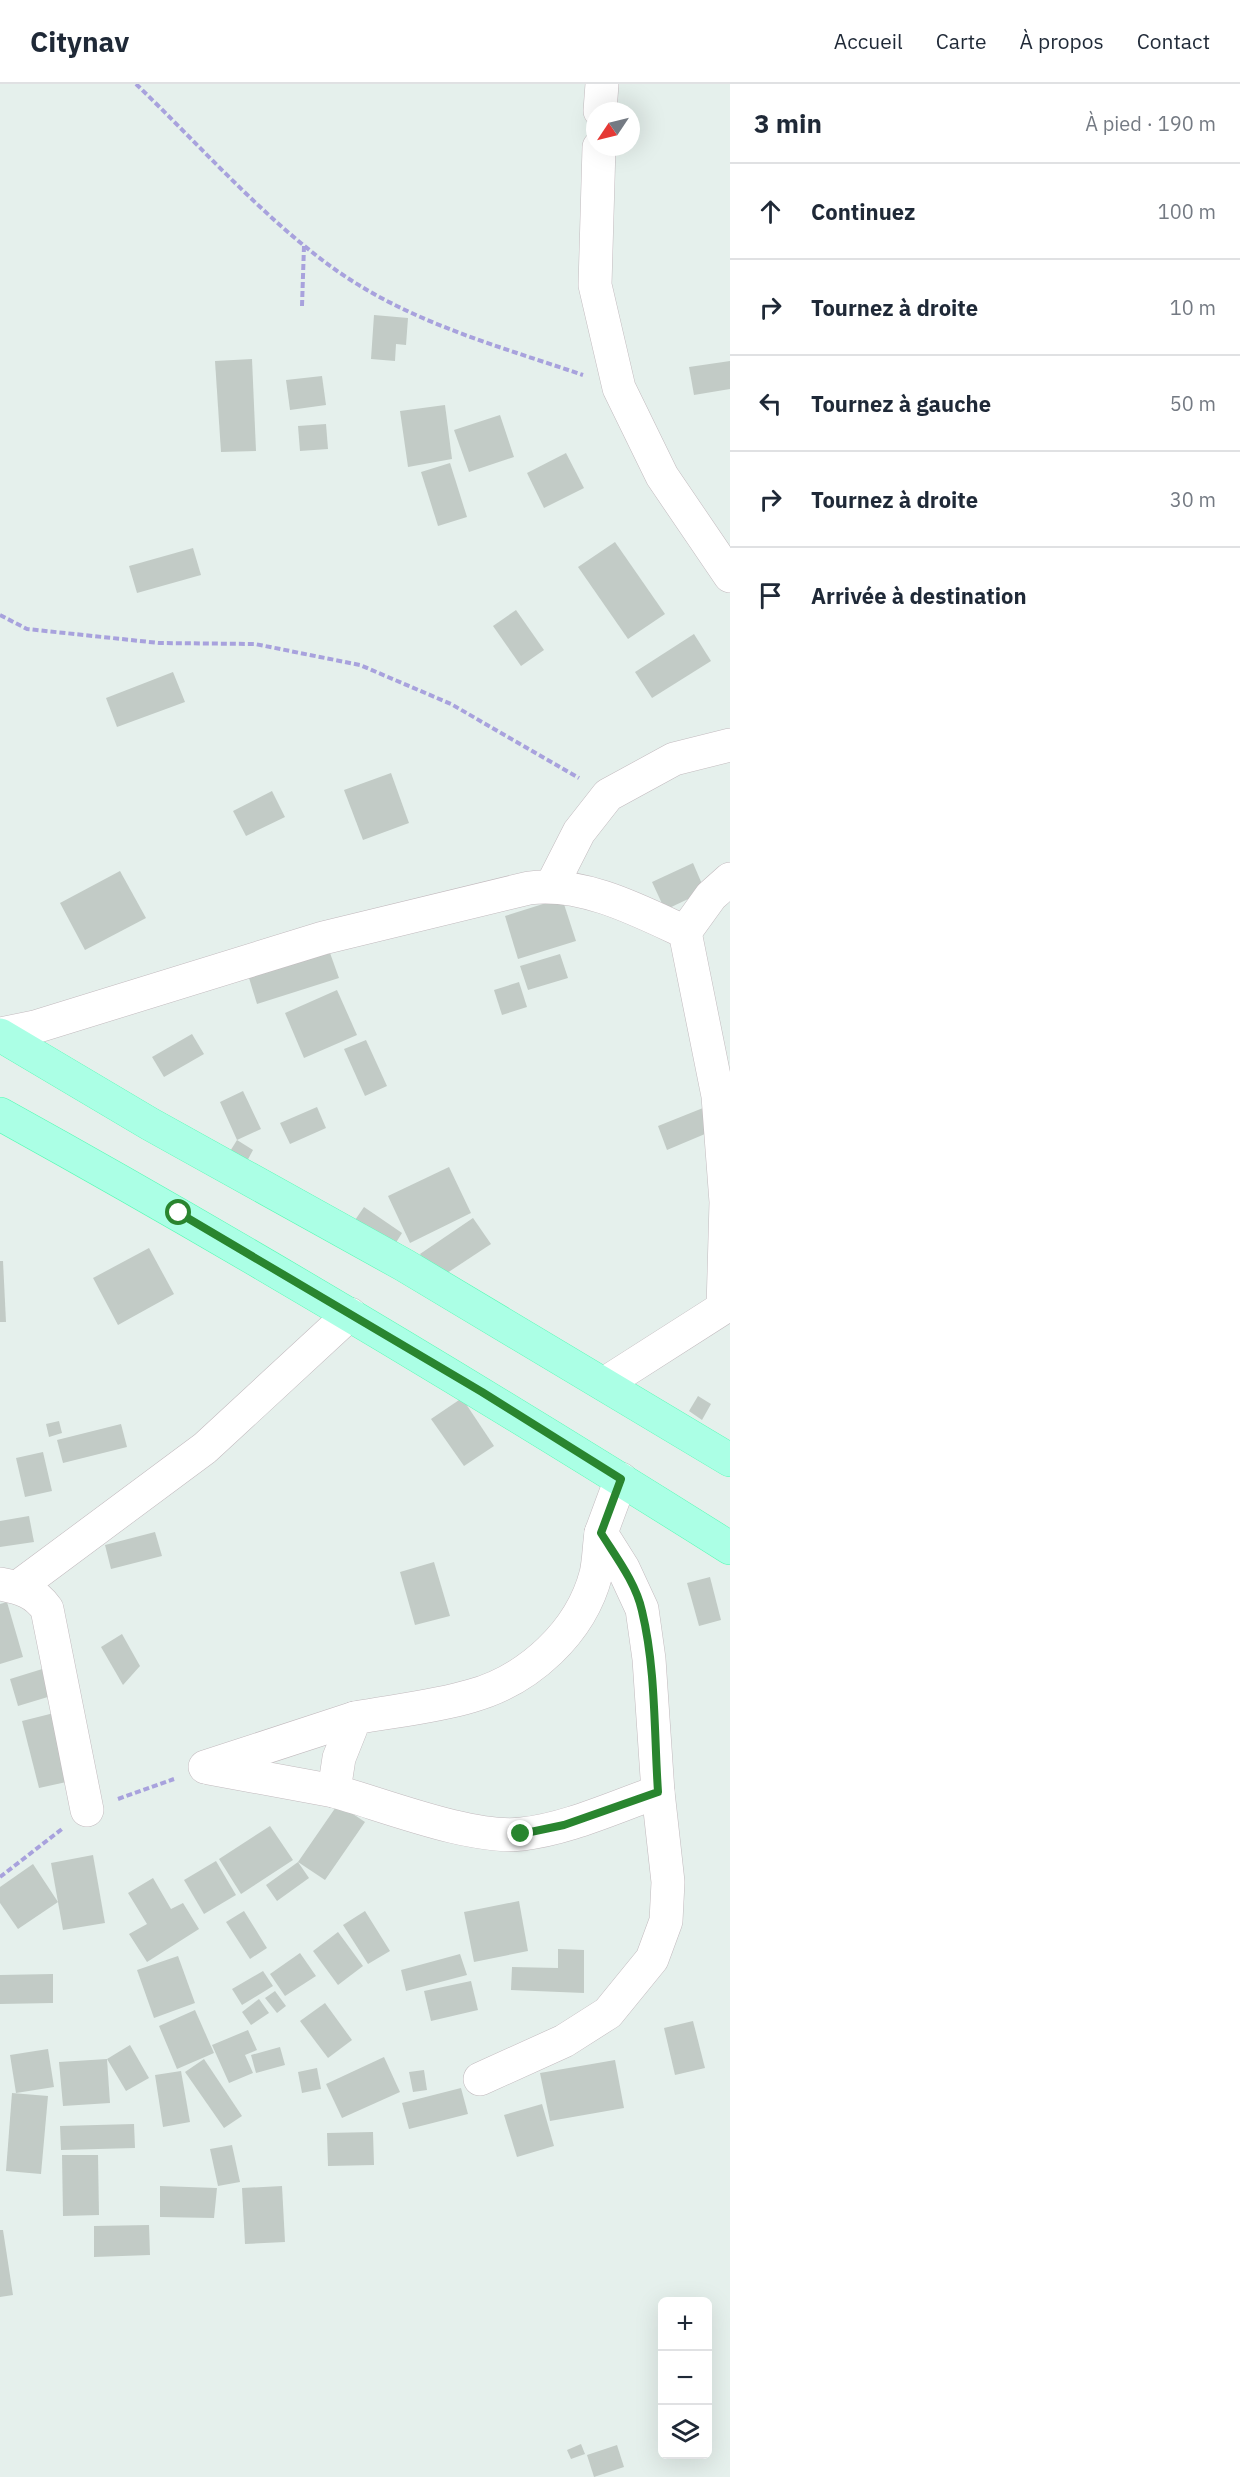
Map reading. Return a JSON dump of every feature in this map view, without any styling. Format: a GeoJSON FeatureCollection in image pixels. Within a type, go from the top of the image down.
{"type":"FeatureCollection","features":[{"type":"Feature","properties":{"kind":"main road"},"geometry":{"type":"LineString","coordinates":[[0,1034],[150,1124],[404,1265],[730,1460]]}},
{"type":"Feature","properties":{"kind":"main road"},"geometry":{"type":"LineString","coordinates":[[0,1114],[179,1213],[482,1392],[730,1548]]}},
{"type":"Feature","properties":{"kind":"street"},"geometry":{"type":"LineString","coordinates":[[601,102],[602,84]]}},
{"type":"Feature","properties":{"kind":"street"},"geometry":{"type":"LineString","coordinates":[[599,156],[595,285],[619,388],[662,476],[730,576]]}},
{"type":"Feature","properties":{"kind":"street"},"geometry":{"type":"LineString","coordinates":[[552,885],[579,831],[608,795],[675,759],[730,745]]}},
{"type":"Feature","properties":{"kind":"street"},"geometry":{"type":"LineString","coordinates":[[604,1384],[727,1306],[726,1202],[718,1096],[685,932],[711,896],[730,879]]}},
{"type":"Feature","properties":{"kind":"street"},"geometry":{"type":"LineString","coordinates":[[0,1034],[35,1027],[323,938],[529,888],[552,885],[578,890],[653,917],[685,932]]}},
{"type":"Feature","properties":{"kind":"street"},"geometry":{"type":"LineString","coordinates":[[9,1586],[205,1448],[350,1314]]}},
{"type":"Feature","properties":{"kind":"street"},"geometry":{"type":"LineString","coordinates":[[621,1479],[601,1533],[596,1573],[585,1605],[563,1639],[524,1672],[473,1696],[355,1719],[205,1767],[334,1791],[475,1832],[521,1834],[564,1825],[658,1792]]}},
{"type":"Feature","properties":{"kind":"street"},"geometry":{"type":"LineString","coordinates":[[480,2079],[564,2041],[608,2013],[652,1959],[666,1921],[668,1882],[658,1792],[649,1659],[642,1609],[623,1568],[601,1533]]}},
{"type":"Feature","properties":{"kind":"street"},"geometry":{"type":"LineString","coordinates":[[9,1586],[37,1596],[47,1609],[87,1810]]}},
{"type":"Feature","properties":{"kind":"street"},"geometry":{"type":"LineString","coordinates":[[334,1791],[339,1758],[355,1719]]}},
{"type":"Feature","properties":{"kind":"path"},"geometry":{"type":"LineString","coordinates":[[136,84],[304,245],[366,290],[420,317],[619,388]]}},
{"type":"Feature","properties":{"kind":"path"},"geometry":{"type":"LineString","coordinates":[[302,306],[304,245]]}},
{"type":"Feature","properties":{"kind":"path"},"geometry":{"type":"LineString","coordinates":[[0,615],[27,629],[159,643],[255,644],[360,665],[451,704],[608,795]]}},
{"type":"Feature","properties":{"kind":"building"},"geometry":{"type":"Polygon","coordinates":[[[374,315],[408,318],[406,345],[396,344],[395,361],[371,359],[374,315]]]}},
{"type":"Feature","properties":{"kind":"building"},"geometry":{"type":"Polygon","coordinates":[[[252,359],[256,451],[221,452],[215,361],[252,359]]]}},
{"type":"Feature","properties":{"kind":"building"},"geometry":{"type":"Polygon","coordinates":[[[730,361],[730,389],[694,395],[689,367],[730,361]]]}},
{"type":"Feature","properties":{"kind":"building"},"geometry":{"type":"Polygon","coordinates":[[[322,376],[326,405],[290,410],[286,380],[322,376]]]}},
{"type":"Feature","properties":{"kind":"building"},"geometry":{"type":"Polygon","coordinates":[[[445,405],[452,459],[408,467],[400,411],[445,405]]]}},
{"type":"Feature","properties":{"kind":"building"},"geometry":{"type":"Polygon","coordinates":[[[500,415],[514,457],[469,472],[454,430],[500,415]]]}},
{"type":"Feature","properties":{"kind":"building"},"geometry":{"type":"Polygon","coordinates":[[[326,424],[328,449],[300,451],[298,426],[326,424]]]}},
{"type":"Feature","properties":{"kind":"building"},"geometry":{"type":"Polygon","coordinates":[[[566,453],[584,488],[544,508],[527,473],[566,453]]]}},
{"type":"Feature","properties":{"kind":"building"},"geometry":{"type":"Polygon","coordinates":[[[450,463],[467,517],[438,526],[421,472],[450,463]]]}},
{"type":"Feature","properties":{"kind":"building"},"geometry":{"type":"Polygon","coordinates":[[[615,542],[665,614],[628,639],[578,567],[615,542]]]}},
{"type":"Feature","properties":{"kind":"building"},"geometry":{"type":"Polygon","coordinates":[[[193,548],[201,575],[137,593],[129,566],[193,548]]]}},
{"type":"Feature","properties":{"kind":"building"},"geometry":{"type":"Polygon","coordinates":[[[516,610],[544,650],[521,666],[493,626],[516,610]]]}},
{"type":"Feature","properties":{"kind":"building"},"geometry":{"type":"Polygon","coordinates":[[[694,634],[711,661],[652,698],[635,672],[694,634]]]}},
{"type":"Feature","properties":{"kind":"building"},"geometry":{"type":"Polygon","coordinates":[[[173,672],[185,702],[117,727],[106,698],[173,672]]]}},
{"type":"Feature","properties":{"kind":"building"},"geometry":{"type":"Polygon","coordinates":[[[391,773],[409,823],[363,840],[344,790],[391,773]]]}},
{"type":"Feature","properties":{"kind":"building"},"geometry":{"type":"Polygon","coordinates":[[[272,791],[285,817],[246,836],[233,811],[272,791]]]}},
{"type":"Feature","properties":{"kind":"building"},"geometry":{"type":"Polygon","coordinates":[[[693,863],[705,891],[665,910],[652,882],[693,863]]]}},
{"type":"Feature","properties":{"kind":"building"},"geometry":{"type":"Polygon","coordinates":[[[120,871],[146,918],[85,950],[60,903],[120,871]]]}},
{"type":"Feature","properties":{"kind":"building"},"geometry":{"type":"Polygon","coordinates":[[[562,898],[576,941],[518,959],[505,916],[562,898]]]}},
{"type":"Feature","properties":{"kind":"building"},"geometry":{"type":"Polygon","coordinates":[[[330,953],[339,978],[257,1004],[249,978],[330,953]]]}},
{"type":"Feature","properties":{"kind":"building"},"geometry":{"type":"Polygon","coordinates":[[[560,954],[568,978],[528,990],[520,966],[560,954]]]}},
{"type":"Feature","properties":{"kind":"building"},"geometry":{"type":"Polygon","coordinates":[[[519,982],[527,1007],[502,1015],[494,990],[519,982]]]}},
{"type":"Feature","properties":{"kind":"building"},"geometry":{"type":"Polygon","coordinates":[[[337,990],[357,1035],[304,1058],[285,1013],[337,990]]]}},
{"type":"Feature","properties":{"kind":"building"},"geometry":{"type":"Polygon","coordinates":[[[192,1034],[204,1054],[164,1077],[152,1057],[192,1034]]]}},
{"type":"Feature","properties":{"kind":"building"},"geometry":{"type":"Polygon","coordinates":[[[366,1040],[387,1086],[365,1096],[344,1049],[366,1040]]]}},
{"type":"Feature","properties":{"kind":"building"},"geometry":{"type":"Polygon","coordinates":[[[243,1091],[261,1129],[237,1140],[220,1102],[243,1091]]]}},
{"type":"Feature","properties":{"kind":"building"},"geometry":{"type":"Polygon","coordinates":[[[317,1107],[326,1128],[290,1144],[280,1123],[317,1107]]]}},
{"type":"Feature","properties":{"kind":"building"},"geometry":{"type":"Polygon","coordinates":[[[703,1108],[712,1131],[667,1150],[658,1126],[703,1108]]]}},
{"type":"Feature","properties":{"kind":"building"},"geometry":{"type":"Polygon","coordinates":[[[237,1140],[253,1150],[246,1163],[229,1153],[237,1140]]]}},
{"type":"Feature","properties":{"kind":"building"},"geometry":{"type":"Polygon","coordinates":[[[449,1167],[471,1213],[410,1243],[388,1196],[449,1167]]]}},
{"type":"Feature","properties":{"kind":"building"},"geometry":{"type":"Polygon","coordinates":[[[364,1207],[402,1233],[392,1249],[353,1223],[364,1207]]]}},
{"type":"Feature","properties":{"kind":"building"},"geometry":{"type":"Polygon","coordinates":[[[473,1218],[491,1244],[438,1279],[420,1254],[473,1218]]]}},
{"type":"Feature","properties":{"kind":"building"},"geometry":{"type":"Polygon","coordinates":[[[149,1248],[174,1294],[118,1325],[93,1278],[149,1248]]]}},
{"type":"Feature","properties":{"kind":"building"},"geometry":{"type":"Polygon","coordinates":[[[0,1261],[3,1261],[6,1322],[0,1322],[0,1261]]]}},
{"type":"Feature","properties":{"kind":"building"},"geometry":{"type":"Polygon","coordinates":[[[698,1396],[711,1404],[702,1420],[689,1411],[698,1396]]]}},
{"type":"Feature","properties":{"kind":"building"},"geometry":{"type":"Polygon","coordinates":[[[462,1398],[494,1446],[464,1466],[431,1419],[462,1398]]]}},
{"type":"Feature","properties":{"kind":"building"},"geometry":{"type":"Polygon","coordinates":[[[59,1421],[62,1433],[49,1437],[46,1424],[59,1421]]]}},
{"type":"Feature","properties":{"kind":"building"},"geometry":{"type":"Polygon","coordinates":[[[121,1424],[127,1447],[63,1463],[57,1440],[121,1424]]]}},
{"type":"Feature","properties":{"kind":"building"},"geometry":{"type":"Polygon","coordinates":[[[43,1452],[52,1491],[25,1497],[16,1458],[43,1452]]]}},
{"type":"Feature","properties":{"kind":"building"},"geometry":{"type":"Polygon","coordinates":[[[29,1516],[34,1542],[0,1547],[0,1521],[29,1516]]]}},
{"type":"Feature","properties":{"kind":"building"},"geometry":{"type":"Polygon","coordinates":[[[155,1532],[162,1556],[111,1569],[105,1545],[155,1532]]]}},
{"type":"Feature","properties":{"kind":"building"},"geometry":{"type":"Polygon","coordinates":[[[434,1562],[450,1616],[415,1625],[400,1572],[434,1562]]]}},
{"type":"Feature","properties":{"kind":"building"},"geometry":{"type":"Polygon","coordinates":[[[710,1577],[721,1620],[699,1626],[687,1583],[710,1577]]]}},
{"type":"Feature","properties":{"kind":"building"},"geometry":{"type":"Polygon","coordinates":[[[7,1602],[23,1657],[0,1664],[0,1604],[7,1602]]]}},
{"type":"Feature","properties":{"kind":"building"},"geometry":{"type":"Polygon","coordinates":[[[122,1634],[140,1666],[123,1685],[101,1647],[122,1634]]]}},
{"type":"Feature","properties":{"kind":"building"},"geometry":{"type":"Polygon","coordinates":[[[52,1666],[61,1693],[18,1706],[10,1679],[52,1666]]]}},
{"type":"Feature","properties":{"kind":"building"},"geometry":{"type":"Polygon","coordinates":[[[54,1713],[71,1781],[39,1788],[22,1721],[54,1713]]]}},
{"type":"Feature","properties":{"kind":"building"},"geometry":{"type":"Polygon","coordinates":[[[338,1804],[365,1822],[325,1880],[298,1862],[338,1804]]]}},
{"type":"Feature","properties":{"kind":"building"},"geometry":{"type":"Polygon","coordinates":[[[270,1826],[293,1860],[241,1894],[219,1859],[270,1826]]]}},
{"type":"Feature","properties":{"kind":"building"},"geometry":{"type":"Polygon","coordinates":[[[93,1855],[105,1923],[63,1930],[51,1863],[93,1855]]]}},
{"type":"Feature","properties":{"kind":"building"},"geometry":{"type":"Polygon","coordinates":[[[216,1861],[236,1895],[204,1914],[184,1880],[216,1861]]]}},
{"type":"Feature","properties":{"kind":"building"},"geometry":{"type":"Polygon","coordinates":[[[298,1862],[309,1878],[277,1901],[266,1885],[298,1862]]]}},
{"type":"Feature","properties":{"kind":"building"},"geometry":{"type":"Polygon","coordinates":[[[33,1864],[58,1902],[18,1929],[0,1903],[0,1887],[33,1864]]]}},
{"type":"Feature","properties":{"kind":"building"},"geometry":{"type":"Polygon","coordinates":[[[153,1878],[171,1909],[183,1903],[199,1929],[147,1962],[129,1934],[147,1924],[128,1893],[153,1878]]]}},
{"type":"Feature","properties":{"kind":"building"},"geometry":{"type":"Polygon","coordinates":[[[519,1901],[528,1951],[474,1962],[464,1912],[519,1901]]]}},
{"type":"Feature","properties":{"kind":"building"},"geometry":{"type":"Polygon","coordinates":[[[244,1911],[267,1948],[250,1959],[226,1922],[244,1911]]]}},
{"type":"Feature","properties":{"kind":"building"},"geometry":{"type":"Polygon","coordinates":[[[365,1911],[390,1951],[368,1964],[343,1925],[365,1911]]]}},
{"type":"Feature","properties":{"kind":"building"},"geometry":{"type":"Polygon","coordinates":[[[338,1932],[363,1966],[338,1985],[313,1951],[338,1932]]]}},
{"type":"Feature","properties":{"kind":"building"},"geometry":{"type":"Polygon","coordinates":[[[558,1949],[584,1950],[584,1993],[511,1990],[512,1967],[558,1968],[558,1949]]]}},
{"type":"Feature","properties":{"kind":"building"},"geometry":{"type":"Polygon","coordinates":[[[300,1953],[316,1976],[285,1996],[270,1974],[300,1953]]]}},
{"type":"Feature","properties":{"kind":"building"},"geometry":{"type":"Polygon","coordinates":[[[460,1954],[467,1975],[406,1991],[401,1970],[460,1954]]]}},
{"type":"Feature","properties":{"kind":"building"},"geometry":{"type":"Polygon","coordinates":[[[178,1956],[195,2003],[154,2018],[137,1970],[178,1956]]]}},
{"type":"Feature","properties":{"kind":"building"},"geometry":{"type":"Polygon","coordinates":[[[263,1971],[273,1986],[242,2005],[232,1989],[263,1971]]]}},
{"type":"Feature","properties":{"kind":"building"},"geometry":{"type":"Polygon","coordinates":[[[53,1974],[53,2003],[0,2004],[0,1975],[53,1974]]]}},
{"type":"Feature","properties":{"kind":"building"},"geometry":{"type":"Polygon","coordinates":[[[471,1981],[478,2010],[431,2021],[424,1991],[471,1981]]]}},
{"type":"Feature","properties":{"kind":"building"},"geometry":{"type":"Polygon","coordinates":[[[275,1991],[286,2006],[277,2013],[265,1998],[275,1991]]]}},
{"type":"Feature","properties":{"kind":"building"},"geometry":{"type":"Polygon","coordinates":[[[259,1999],[269,2013],[251,2025],[242,2012],[259,1999]]]}},
{"type":"Feature","properties":{"kind":"building"},"geometry":{"type":"Polygon","coordinates":[[[325,2003],[352,2040],[328,2058],[300,2021],[325,2003]]]}},
{"type":"Feature","properties":{"kind":"building"},"geometry":{"type":"Polygon","coordinates":[[[195,2010],[214,2053],[177,2069],[159,2026],[195,2010]]]}},
{"type":"Feature","properties":{"kind":"building"},"geometry":{"type":"Polygon","coordinates":[[[693,2021],[705,2068],[675,2075],[664,2028],[693,2021]]]}},
{"type":"Feature","properties":{"kind":"building"},"geometry":{"type":"Polygon","coordinates":[[[248,2030],[257,2050],[245,2055],[253,2073],[229,2083],[212,2045],[248,2030]]]}},
{"type":"Feature","properties":{"kind":"building"},"geometry":{"type":"Polygon","coordinates":[[[130,2045],[149,2078],[126,2091],[107,2059],[130,2045]]]}},
{"type":"Feature","properties":{"kind":"building"},"geometry":{"type":"Polygon","coordinates":[[[280,2047],[285,2065],[256,2073],[251,2055],[280,2047]]]}},
{"type":"Feature","properties":{"kind":"building"},"geometry":{"type":"Polygon","coordinates":[[[48,2049],[54,2087],[16,2093],[10,2055],[48,2049]]]}},
{"type":"Feature","properties":{"kind":"building"},"geometry":{"type":"Polygon","coordinates":[[[384,2057],[400,2092],[342,2118],[326,2084],[384,2057]]]}},
{"type":"Feature","properties":{"kind":"building"},"geometry":{"type":"Polygon","coordinates":[[[107,2059],[110,2103],[63,2106],[59,2062],[107,2059]]]}},
{"type":"Feature","properties":{"kind":"building"},"geometry":{"type":"Polygon","coordinates":[[[204,2059],[242,2116],[224,2128],[185,2072],[204,2059]]]}},
{"type":"Feature","properties":{"kind":"building"},"geometry":{"type":"Polygon","coordinates":[[[615,2060],[624,2108],[550,2121],[540,2073],[615,2060]]]}},
{"type":"Feature","properties":{"kind":"building"},"geometry":{"type":"Polygon","coordinates":[[[317,2068],[321,2089],[302,2093],[298,2072],[317,2068]]]}},
{"type":"Feature","properties":{"kind":"building"},"geometry":{"type":"Polygon","coordinates":[[[424,2070],[427,2090],[413,2092],[409,2072],[424,2070]]]}},
{"type":"Feature","properties":{"kind":"building"},"geometry":{"type":"Polygon","coordinates":[[[181,2071],[190,2122],[163,2127],[155,2075],[181,2071]]]}},
{"type":"Feature","properties":{"kind":"building"},"geometry":{"type":"Polygon","coordinates":[[[461,2088],[468,2114],[409,2129],[402,2103],[461,2088]]]}},
{"type":"Feature","properties":{"kind":"building"},"geometry":{"type":"Polygon","coordinates":[[[12,2093],[48,2096],[41,2174],[6,2171],[12,2093]]]}},
{"type":"Feature","properties":{"kind":"building"},"geometry":{"type":"Polygon","coordinates":[[[542,2104],[554,2146],[517,2157],[504,2115],[542,2104]]]}},
{"type":"Feature","properties":{"kind":"building"},"geometry":{"type":"Polygon","coordinates":[[[134,2124],[135,2148],[61,2150],[60,2126],[134,2124]]]}},
{"type":"Feature","properties":{"kind":"building"},"geometry":{"type":"Polygon","coordinates":[[[373,2132],[374,2165],[328,2166],[327,2133],[373,2132]]]}},
{"type":"Feature","properties":{"kind":"building"},"geometry":{"type":"Polygon","coordinates":[[[232,2145],[240,2182],[218,2186],[210,2149],[232,2145]]]}},
{"type":"Feature","properties":{"kind":"building"},"geometry":{"type":"Polygon","coordinates":[[[62,2155],[98,2155],[99,2215],[63,2216],[62,2155]]]}},
{"type":"Feature","properties":{"kind":"building"},"geometry":{"type":"Polygon","coordinates":[[[160,2186],[217,2188],[214,2218],[160,2217],[160,2186]]]}},
{"type":"Feature","properties":{"kind":"building"},"geometry":{"type":"Polygon","coordinates":[[[282,2186],[285,2242],[245,2244],[242,2188],[282,2186]]]}},
{"type":"Feature","properties":{"kind":"building"},"geometry":{"type":"Polygon","coordinates":[[[149,2225],[150,2255],[94,2257],[94,2226],[149,2225]]]}},
{"type":"Feature","properties":{"kind":"building"},"geometry":{"type":"Polygon","coordinates":[[[0,2230],[3,2230],[13,2295],[0,2297],[0,2230]]]}},
{"type":"Feature","properties":{"kind":"building"},"geometry":{"type":"Polygon","coordinates":[[[581,2444],[585,2454],[571,2459],[567,2450],[581,2444]]]}},
{"type":"Feature","properties":{"kind":"building"},"geometry":{"type":"Polygon","coordinates":[[[617,2445],[624,2467],[594,2477],[587,2455],[617,2445]]]}},
{"type":"Feature","properties":{"kind":"route"},"geometry":{"type":"LineString","coordinates":[[179,1213],[482,1392],[621,1479],[601,1533],[623,1568],[642,1609],[649,1659],[658,1792],[564,1825],[521,1834]]}}]}
